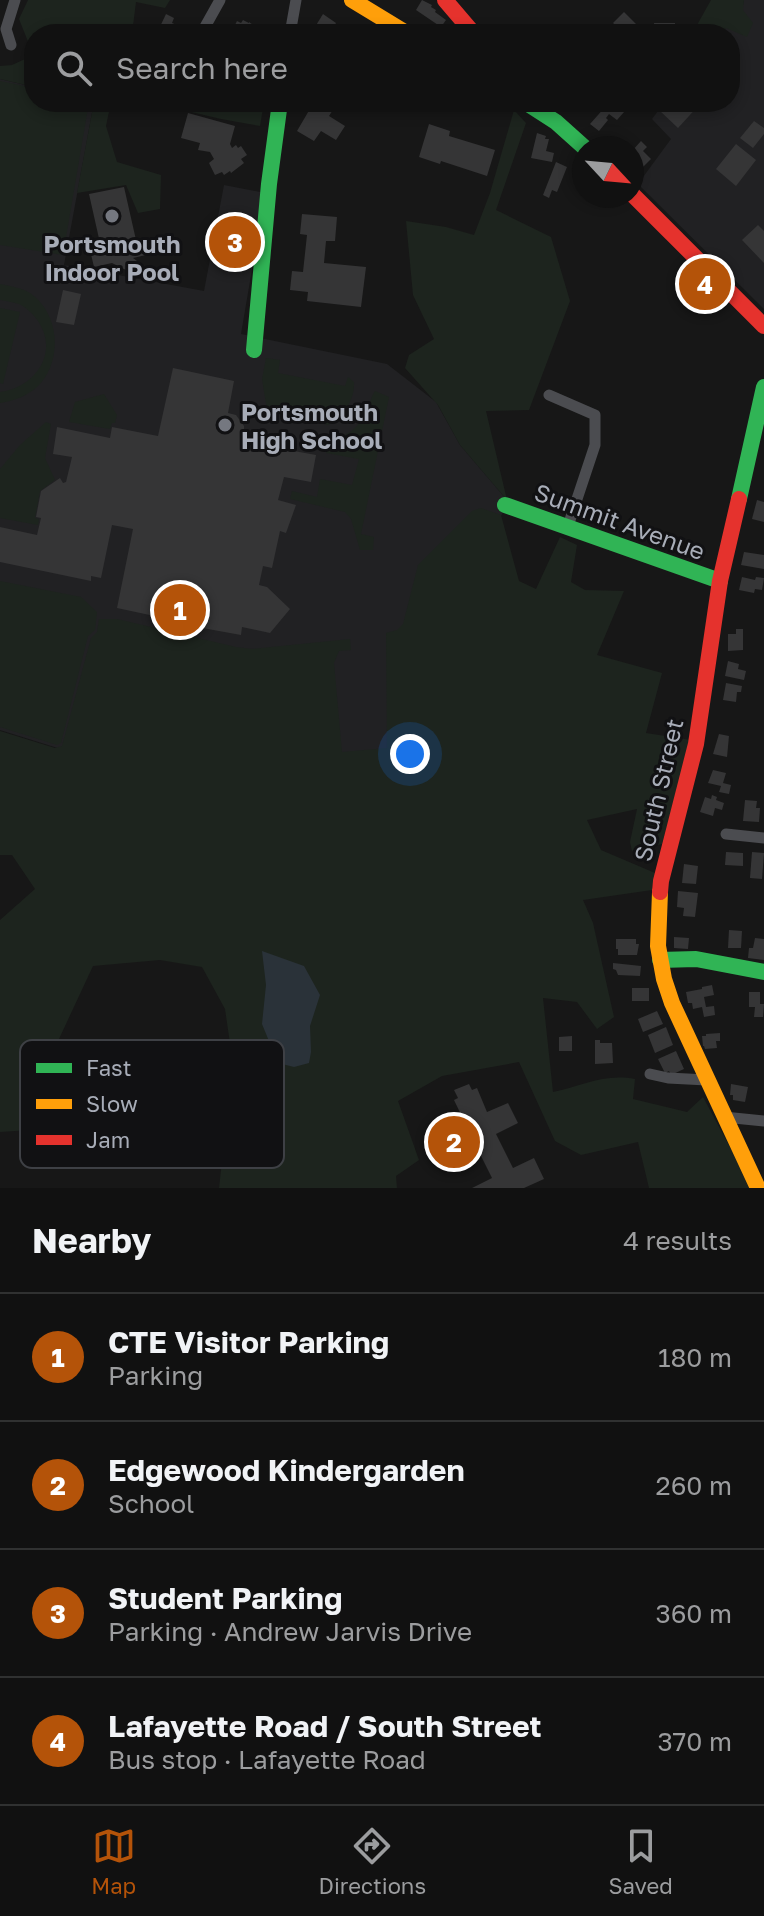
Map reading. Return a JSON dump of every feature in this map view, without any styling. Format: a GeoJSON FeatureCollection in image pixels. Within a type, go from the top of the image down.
{"type":"FeatureCollection","features":[{"type":"Feature","properties":{"kind":"street"},"geometry":{"type":"LineString","coordinates":[[11,45],[3,27],[15,0]]}},
{"type":"Feature","properties":{"kind":"street"},"geometry":{"type":"LineString","coordinates":[[207,24],[220,0]]}},
{"type":"Feature","properties":{"kind":"street"},"geometry":{"type":"LineString","coordinates":[[292,24],[296,0]]}},
{"type":"Feature","properties":{"kind":"street"},"geometry":{"type":"LineString","coordinates":[[352,0],[392,24]]}},
{"type":"Feature","properties":{"kind":"street"},"geometry":{"type":"LineString","coordinates":[[445,0],[465,24]]}},
{"type":"Feature","properties":{"kind":"street"},"geometry":{"type":"LineString","coordinates":[[254,350],[279,112]]}},
{"type":"Feature","properties":{"kind":"street"},"geometry":{"type":"LineString","coordinates":[[540,112],[572,136]]}},
{"type":"Feature","properties":{"kind":"street"},"geometry":{"type":"LineString","coordinates":[[644,206],[764,326]]}},
{"type":"Feature","properties":{"kind":"street","name":"South Street"},"geometry":{"type":"LineString","coordinates":[[758,1188],[668,991],[660,960],[658,932],[665,859],[696,744],[720,581],[764,387]]}},
{"type":"Feature","properties":{"kind":"street"},"geometry":{"type":"LineString","coordinates":[[549,395],[595,415],[595,445],[568,526]]}},
{"type":"Feature","properties":{"kind":"street","name":"Summit Avenue"},"geometry":{"type":"LineString","coordinates":[[505,505],[720,581]]}},
{"type":"Feature","properties":{"kind":"street"},"geometry":{"type":"LineString","coordinates":[[726,834],[764,838]]}},
{"type":"Feature","properties":{"kind":"street"},"geometry":{"type":"LineString","coordinates":[[660,960],[696,959],[764,972]]}},
{"type":"Feature","properties":{"kind":"street"},"geometry":{"type":"LineString","coordinates":[[650,1074],[707,1080]]}},
{"type":"Feature","properties":{"kind":"street"},"geometry":{"type":"LineString","coordinates":[[724,1117],[764,1121]]}},
{"type":"Feature","properties":{"kind":"shaded area"},"geometry":{"type":"Polygon","coordinates":[[[28,0],[170,0],[165,8],[136,2],[133,24],[24,24],[24,32],[19,19],[28,0]]]}},
{"type":"Feature","properties":{"kind":"shaded area"},"geometry":{"type":"Polygon","coordinates":[[[711,0],[744,0],[743,10],[753,23],[747,37],[740,34],[740,24],[698,24],[711,0]]]}},
{"type":"Feature","properties":{"kind":"shaded area"},"geometry":{"type":"Polygon","coordinates":[[[744,0],[764,0],[764,309],[644,190],[644,176],[671,139],[652,119],[657,112],[740,112],[740,24],[729,24],[742,10],[744,0]]]}},
{"type":"Feature","properties":{"kind":"shaded area"},"geometry":{"type":"Polygon","coordinates":[[[24,59],[24,85],[0,79],[0,66],[24,59]]]}},
{"type":"Feature","properties":{"kind":"shaded area","name":"Portsmouth High School"},"geometry":{"type":"Polygon","coordinates":[[[0,79],[24,85],[24,112],[92,112],[64,265],[204,291],[224,185],[265,193],[241,334],[387,364],[436,402],[460,445],[507,500],[392,752],[338,756],[64,750],[0,730],[0,79]]]}},
{"type":"Feature","properties":{"kind":"shaded area"},"geometry":{"type":"Polygon","coordinates":[[[0,81],[24,86],[24,112],[87,112],[63,255],[0,245],[0,81]]]}},
{"type":"Feature","properties":{"kind":"shaded area"},"geometry":{"type":"Polygon","coordinates":[[[92,112],[109,112],[106,126],[117,162],[161,175],[160,209],[138,213],[126,185],[77,193],[92,112]]]}},
{"type":"Feature","properties":{"kind":"shaded area"},"geometry":{"type":"Polygon","coordinates":[[[191,112],[262,112],[260,126],[191,112]]]}},
{"type":"Feature","properties":{"kind":"shaded area"},"geometry":{"type":"Polygon","coordinates":[[[516,112],[526,123],[496,210],[551,237],[570,301],[529,410],[486,411],[507,500],[460,445],[438,405],[405,368],[409,355],[434,339],[413,295],[406,221],[474,235],[516,112]]]}},
{"type":"Feature","properties":{"kind":"shaded area"},"geometry":{"type":"Polygon","coordinates":[[[0,284],[27,291],[40,302],[52,324],[55,349],[40,384],[22,397],[0,403],[0,392],[23,384],[33,376],[45,357],[46,345],[38,321],[25,307],[0,300],[0,284]]]}},
{"type":"Feature","properties":{"kind":"shaded area"},"geometry":{"type":"Polygon","coordinates":[[[0,308],[20,312],[3,384],[0,383],[0,308]]]}},
{"type":"Feature","properties":{"kind":"shaded area"},"geometry":{"type":"Polygon","coordinates":[[[266,358],[280,360],[278,373],[345,386],[348,377],[354,382],[354,389],[347,407],[328,425],[267,410],[262,379],[266,358]]]}},
{"type":"Feature","properties":{"kind":"shaded area"},"geometry":{"type":"Polygon","coordinates":[[[375,391],[389,397],[361,534],[374,537],[373,550],[360,550],[351,519],[345,512],[290,499],[292,491],[317,497],[320,479],[352,485],[359,459],[326,453],[330,438],[348,433],[361,421],[375,391]]]}},
{"type":"Feature","properties":{"kind":"shaded area"},"geometry":{"type":"Polygon","coordinates":[[[104,394],[117,415],[110,429],[69,422],[75,402],[104,394]]]}},
{"type":"Feature","properties":{"kind":"shaded area"},"geometry":{"type":"Polygon","coordinates":[[[46,422],[51,424],[45,458],[55,480],[40,491],[35,518],[39,519],[38,525],[0,518],[0,469],[20,445],[46,422]]]}},
{"type":"Feature","properties":{"kind":"shaded area"},"geometry":{"type":"Polygon","coordinates":[[[481,508],[501,515],[519,581],[536,589],[560,537],[577,545],[571,582],[585,590],[624,591],[597,655],[662,673],[646,733],[691,740],[662,844],[632,851],[630,842],[637,809],[587,820],[601,850],[655,873],[652,890],[583,900],[593,923],[614,1017],[597,1029],[577,1002],[543,998],[553,1092],[603,1079],[624,1078],[635,1079],[633,1099],[687,1112],[703,1097],[749,1188],[649,1188],[638,1142],[581,1155],[555,1141],[519,1062],[442,1076],[398,1101],[419,1160],[396,1176],[397,1188],[219,1188],[221,1168],[284,1168],[284,1040],[230,1040],[225,1009],[202,967],[160,960],[93,966],[59,1040],[20,1040],[20,1131],[0,1132],[0,920],[35,889],[12,855],[0,855],[0,731],[55,748],[62,746],[99,619],[117,619],[252,649],[350,639],[351,650],[339,651],[334,663],[342,752],[387,748],[386,633],[397,630],[403,624],[418,565],[472,511],[481,508]]]}},
{"type":"Feature","properties":{"kind":"shaded area"},"geometry":{"type":"Polygon","coordinates":[[[0,581],[81,597],[97,612],[95,630],[88,636],[61,743],[57,745],[0,727],[0,581]]]}},
{"type":"Feature","properties":{"kind":"shaded area"},"geometry":{"type":"Polygon","coordinates":[[[262,951],[304,966],[320,995],[310,1026],[309,1063],[294,1067],[284,1064],[284,1040],[269,1040],[262,1024],[266,985],[262,951]]]}},
{"type":"Feature","properties":{"kind":"building"},"geometry":{"type":"Polygon","coordinates":[[[422,0],[432,5],[435,12],[446,20],[443,24],[437,24],[416,10],[422,0]]]}},
{"type":"Feature","properties":{"kind":"building"},"geometry":{"type":"Polygon","coordinates":[[[624,12],[636,24],[614,24],[624,12]]]}},
{"type":"Feature","properties":{"kind":"building"},"geometry":{"type":"Polygon","coordinates":[[[166,14],[174,18],[172,23],[174,24],[161,24],[166,14]]]}},
{"type":"Feature","properties":{"kind":"building"},"geometry":{"type":"Polygon","coordinates":[[[323,14],[336,23],[335,24],[317,24],[323,14]]]}},
{"type":"Feature","properties":{"kind":"building"},"geometry":{"type":"Polygon","coordinates":[[[308,112],[332,112],[329,116],[345,126],[336,140],[321,131],[314,141],[297,131],[308,112]]]}},
{"type":"Feature","properties":{"kind":"building"},"geometry":{"type":"Polygon","coordinates":[[[601,112],[624,112],[617,120],[609,114],[599,131],[590,124],[601,112]]]}},
{"type":"Feature","properties":{"kind":"building"},"geometry":{"type":"Polygon","coordinates":[[[661,112],[693,112],[678,128],[661,112]]]}},
{"type":"Feature","properties":{"kind":"building"},"geometry":{"type":"Polygon","coordinates":[[[188,113],[235,126],[230,144],[232,148],[241,146],[247,155],[241,159],[244,163],[231,173],[215,175],[209,163],[214,159],[210,152],[198,150],[200,143],[181,138],[188,113]]]}},
{"type":"Feature","properties":{"kind":"building"},"geometry":{"type":"Polygon","coordinates":[[[754,121],[764,128],[764,134],[753,148],[740,138],[754,121]]]}},
{"type":"Feature","properties":{"kind":"building"},"geometry":{"type":"Polygon","coordinates":[[[429,124],[450,131],[449,136],[495,150],[487,176],[419,157],[429,124]]]}},
{"type":"Feature","properties":{"kind":"building"},"geometry":{"type":"Polygon","coordinates":[[[537,133],[549,139],[546,151],[554,153],[552,162],[531,158],[537,133]]]}},
{"type":"Feature","properties":{"kind":"building"},"geometry":{"type":"Polygon","coordinates":[[[736,144],[756,160],[736,186],[716,169],[736,144]]]}},
{"type":"Feature","properties":{"kind":"building"},"geometry":{"type":"Polygon","coordinates":[[[644,152],[651,159],[644,166],[644,152]]]}},
{"type":"Feature","properties":{"kind":"building"},"geometry":{"type":"Polygon","coordinates":[[[556,162],[567,167],[557,192],[552,190],[549,198],[543,195],[556,162]]]}},
{"type":"Feature","properties":{"kind":"building","name":"Portsmouth Indoor Pool"},"geometry":{"type":"Polygon","coordinates":[[[124,187],[136,240],[142,239],[146,255],[133,258],[137,261],[128,271],[112,263],[94,267],[90,250],[100,243],[89,194],[124,187]]]}},
{"type":"Feature","properties":{"kind":"building"},"geometry":{"type":"Polygon","coordinates":[[[302,214],[337,217],[335,241],[326,241],[324,263],[366,267],[361,307],[307,301],[308,292],[290,290],[292,271],[303,272],[307,235],[300,234],[302,214]]]}},
{"type":"Feature","properties":{"kind":"building"},"geometry":{"type":"Polygon","coordinates":[[[758,225],[764,231],[764,263],[742,240],[758,225]]]}},
{"type":"Feature","properties":{"kind":"building"},"geometry":{"type":"Polygon","coordinates":[[[63,290],[81,294],[74,325],[56,322],[63,290]]]}},
{"type":"Feature","properties":{"kind":"building"},"geometry":{"type":"Polygon","coordinates":[[[173,368],[234,381],[228,413],[236,415],[244,426],[244,442],[316,455],[311,482],[284,477],[278,500],[296,505],[286,533],[280,531],[272,568],[263,566],[259,585],[267,587],[290,609],[270,633],[242,627],[241,635],[197,627],[201,607],[162,600],[159,617],[117,608],[133,529],[112,525],[101,578],[91,576],[91,581],[0,562],[0,527],[37,535],[41,518],[36,517],[41,491],[60,478],[63,483],[66,482],[72,457],[53,454],[57,427],[110,438],[112,427],[158,436],[173,368]]]}},
{"type":"Feature","properties":{"kind":"building"},"geometry":{"type":"Polygon","coordinates":[[[757,500],[764,502],[764,522],[752,519],[757,500]]]}},
{"type":"Feature","properties":{"kind":"building"},"geometry":{"type":"Polygon","coordinates":[[[744,552],[764,555],[764,569],[741,565],[744,552]]]}},
{"type":"Feature","properties":{"kind":"building"},"geometry":{"type":"Polygon","coordinates":[[[742,577],[755,580],[756,577],[764,578],[762,590],[755,589],[754,593],[739,590],[742,577]]]}},
{"type":"Feature","properties":{"kind":"building"},"geometry":{"type":"Polygon","coordinates":[[[736,629],[743,629],[743,650],[728,651],[728,634],[736,634],[736,629]]]}},
{"type":"Feature","properties":{"kind":"building"},"geometry":{"type":"Polygon","coordinates":[[[728,661],[739,664],[738,669],[746,671],[744,680],[725,676],[728,661]]]}},
{"type":"Feature","properties":{"kind":"building"},"geometry":{"type":"Polygon","coordinates":[[[726,683],[742,686],[741,692],[737,692],[736,702],[723,700],[726,683]]]}},
{"type":"Feature","properties":{"kind":"building"},"geometry":{"type":"Polygon","coordinates":[[[719,734],[729,736],[727,757],[713,754],[719,734]]]}},
{"type":"Feature","properties":{"kind":"building"},"geometry":{"type":"Polygon","coordinates":[[[713,770],[726,773],[723,783],[731,785],[729,794],[719,792],[721,786],[708,783],[713,770]]]}},
{"type":"Feature","properties":{"kind":"building"},"geometry":{"type":"Polygon","coordinates":[[[712,795],[724,803],[722,810],[715,808],[713,816],[700,812],[705,797],[711,799],[712,795]]]}},
{"type":"Feature","properties":{"kind":"building"},"geometry":{"type":"Polygon","coordinates":[[[745,800],[757,801],[759,822],[743,821],[745,800]]]}},
{"type":"Feature","properties":{"kind":"building"},"geometry":{"type":"Polygon","coordinates":[[[726,852],[743,853],[743,866],[725,865],[726,852]]]}},
{"type":"Feature","properties":{"kind":"building"},"geometry":{"type":"Polygon","coordinates":[[[752,852],[764,853],[762,879],[750,878],[752,852]]]}},
{"type":"Feature","properties":{"kind":"building"},"geometry":{"type":"Polygon","coordinates":[[[684,864],[698,866],[696,884],[682,883],[684,864]]]}},
{"type":"Feature","properties":{"kind":"building"},"geometry":{"type":"Polygon","coordinates":[[[678,891],[698,893],[695,917],[683,916],[684,908],[677,907],[678,891]]]}},
{"type":"Feature","properties":{"kind":"building"},"geometry":{"type":"Polygon","coordinates":[[[729,930],[742,931],[741,948],[728,948],[729,930]]]}},
{"type":"Feature","properties":{"kind":"building"},"geometry":{"type":"Polygon","coordinates":[[[674,937],[689,938],[688,949],[674,948],[674,937]]]}},
{"type":"Feature","properties":{"kind":"building"},"geometry":{"type":"Polygon","coordinates":[[[755,938],[764,939],[764,960],[748,958],[755,938]]]}},
{"type":"Feature","properties":{"kind":"building"},"geometry":{"type":"Polygon","coordinates":[[[616,939],[636,939],[636,944],[639,944],[637,955],[618,955],[616,939]]]}},
{"type":"Feature","properties":{"kind":"building"},"geometry":{"type":"Polygon","coordinates":[[[613,963],[641,966],[640,976],[618,975],[613,963]]]}},
{"type":"Feature","properties":{"kind":"building"},"geometry":{"type":"Polygon","coordinates":[[[712,985],[714,995],[704,997],[706,1007],[714,1006],[715,1015],[704,1017],[702,1007],[693,1009],[692,1003],[688,1003],[686,992],[712,985]]]}},
{"type":"Feature","properties":{"kind":"building"},"geometry":{"type":"Polygon","coordinates":[[[632,988],[649,988],[649,1001],[632,1001],[632,988]]]}},
{"type":"Feature","properties":{"kind":"building"},"geometry":{"type":"Polygon","coordinates":[[[749,992],[760,992],[760,1004],[764,1004],[763,1017],[754,1017],[755,1007],[749,1007],[749,992]]]}},
{"type":"Feature","properties":{"kind":"building"},"geometry":{"type":"Polygon","coordinates":[[[657,1011],[663,1024],[643,1032],[638,1019],[657,1011]]]}},
{"type":"Feature","properties":{"kind":"building"},"geometry":{"type":"Polygon","coordinates":[[[666,1027],[673,1045],[655,1053],[648,1035],[666,1027]]]}},
{"type":"Feature","properties":{"kind":"building"},"geometry":{"type":"Polygon","coordinates":[[[720,1033],[717,1048],[705,1049],[702,1036],[720,1033]]]}},
{"type":"Feature","properties":{"kind":"building"},"geometry":{"type":"Polygon","coordinates":[[[572,1036],[572,1051],[559,1051],[559,1037],[572,1036]]]}},
{"type":"Feature","properties":{"kind":"building"},"geometry":{"type":"Polygon","coordinates":[[[595,1040],[612,1043],[613,1063],[595,1064],[595,1040]]]}},
{"type":"Feature","properties":{"kind":"building"},"geometry":{"type":"Polygon","coordinates":[[[676,1051],[684,1069],[671,1075],[669,1071],[665,1073],[658,1059],[676,1051]]]}},
{"type":"Feature","properties":{"kind":"building"},"geometry":{"type":"Polygon","coordinates":[[[469,1084],[472,1090],[477,1088],[487,1112],[508,1103],[518,1123],[496,1134],[513,1168],[534,1158],[544,1179],[524,1188],[472,1188],[492,1178],[475,1144],[449,1156],[440,1135],[465,1123],[454,1100],[458,1098],[454,1090],[469,1084]]]}},
{"type":"Feature","properties":{"kind":"building"},"geometry":{"type":"Polygon","coordinates":[[[731,1084],[748,1087],[745,1102],[733,1100],[731,1084]]]}},
{"type":"Feature","properties":{"kind":"traffic: fast"},"geometry":{"type":"LineString","coordinates":[[254,350],[279,112]]}},
{"type":"Feature","properties":{"kind":"traffic: fast"},"geometry":{"type":"LineString","coordinates":[[540,112],[572,136]]}},
{"type":"Feature","properties":{"kind":"traffic: fast"},"geometry":{"type":"LineString","coordinates":[[739,499],[764,387]]}},
{"type":"Feature","properties":{"kind":"traffic: fast"},"geometry":{"type":"LineString","coordinates":[[505,505],[720,581]]}},
{"type":"Feature","properties":{"kind":"traffic: fast"},"geometry":{"type":"LineString","coordinates":[[660,960],[696,959],[764,972]]}},
{"type":"Feature","properties":{"kind":"traffic: slow"},"geometry":{"type":"LineString","coordinates":[[352,0],[392,24]]}},
{"type":"Feature","properties":{"kind":"traffic: slow"},"geometry":{"type":"LineString","coordinates":[[660,892],[658,946],[664,979],[672,1003],[758,1188]]}},
{"type":"Feature","properties":{"kind":"traffic: jam"},"geometry":{"type":"LineString","coordinates":[[445,0],[465,24]]}},
{"type":"Feature","properties":{"kind":"traffic: jam"},"geometry":{"type":"LineString","coordinates":[[644,206],[764,326]]}},
{"type":"Feature","properties":{"kind":"traffic: jam"},"geometry":{"type":"LineString","coordinates":[[660,892],[696,744],[720,581],[739,499]]}},
{"type":"Feature","properties":{"kind":"place","name":"Portsmouth Indoor Pool"},"geometry":{"type":"Point","coordinates":[112,216]}},
{"type":"Feature","properties":{"kind":"place","name":"Student Parking"},"geometry":{"type":"Point","coordinates":[235,242]}},
{"type":"Feature","properties":{"kind":"place","name":"Lafayette Road / South Street"},"geometry":{"type":"Point","coordinates":[705,284]}},
{"type":"Feature","properties":{"kind":"place","name":"Portsmouth High School"},"geometry":{"type":"Point","coordinates":[225,425]}},
{"type":"Feature","properties":{"kind":"place","name":"CTE Visitor Parking"},"geometry":{"type":"Point","coordinates":[180,610]}},
{"type":"Feature","properties":{"kind":"place","name":"Edgewood Kindergarden"},"geometry":{"type":"Point","coordinates":[454,1142]}}]}
